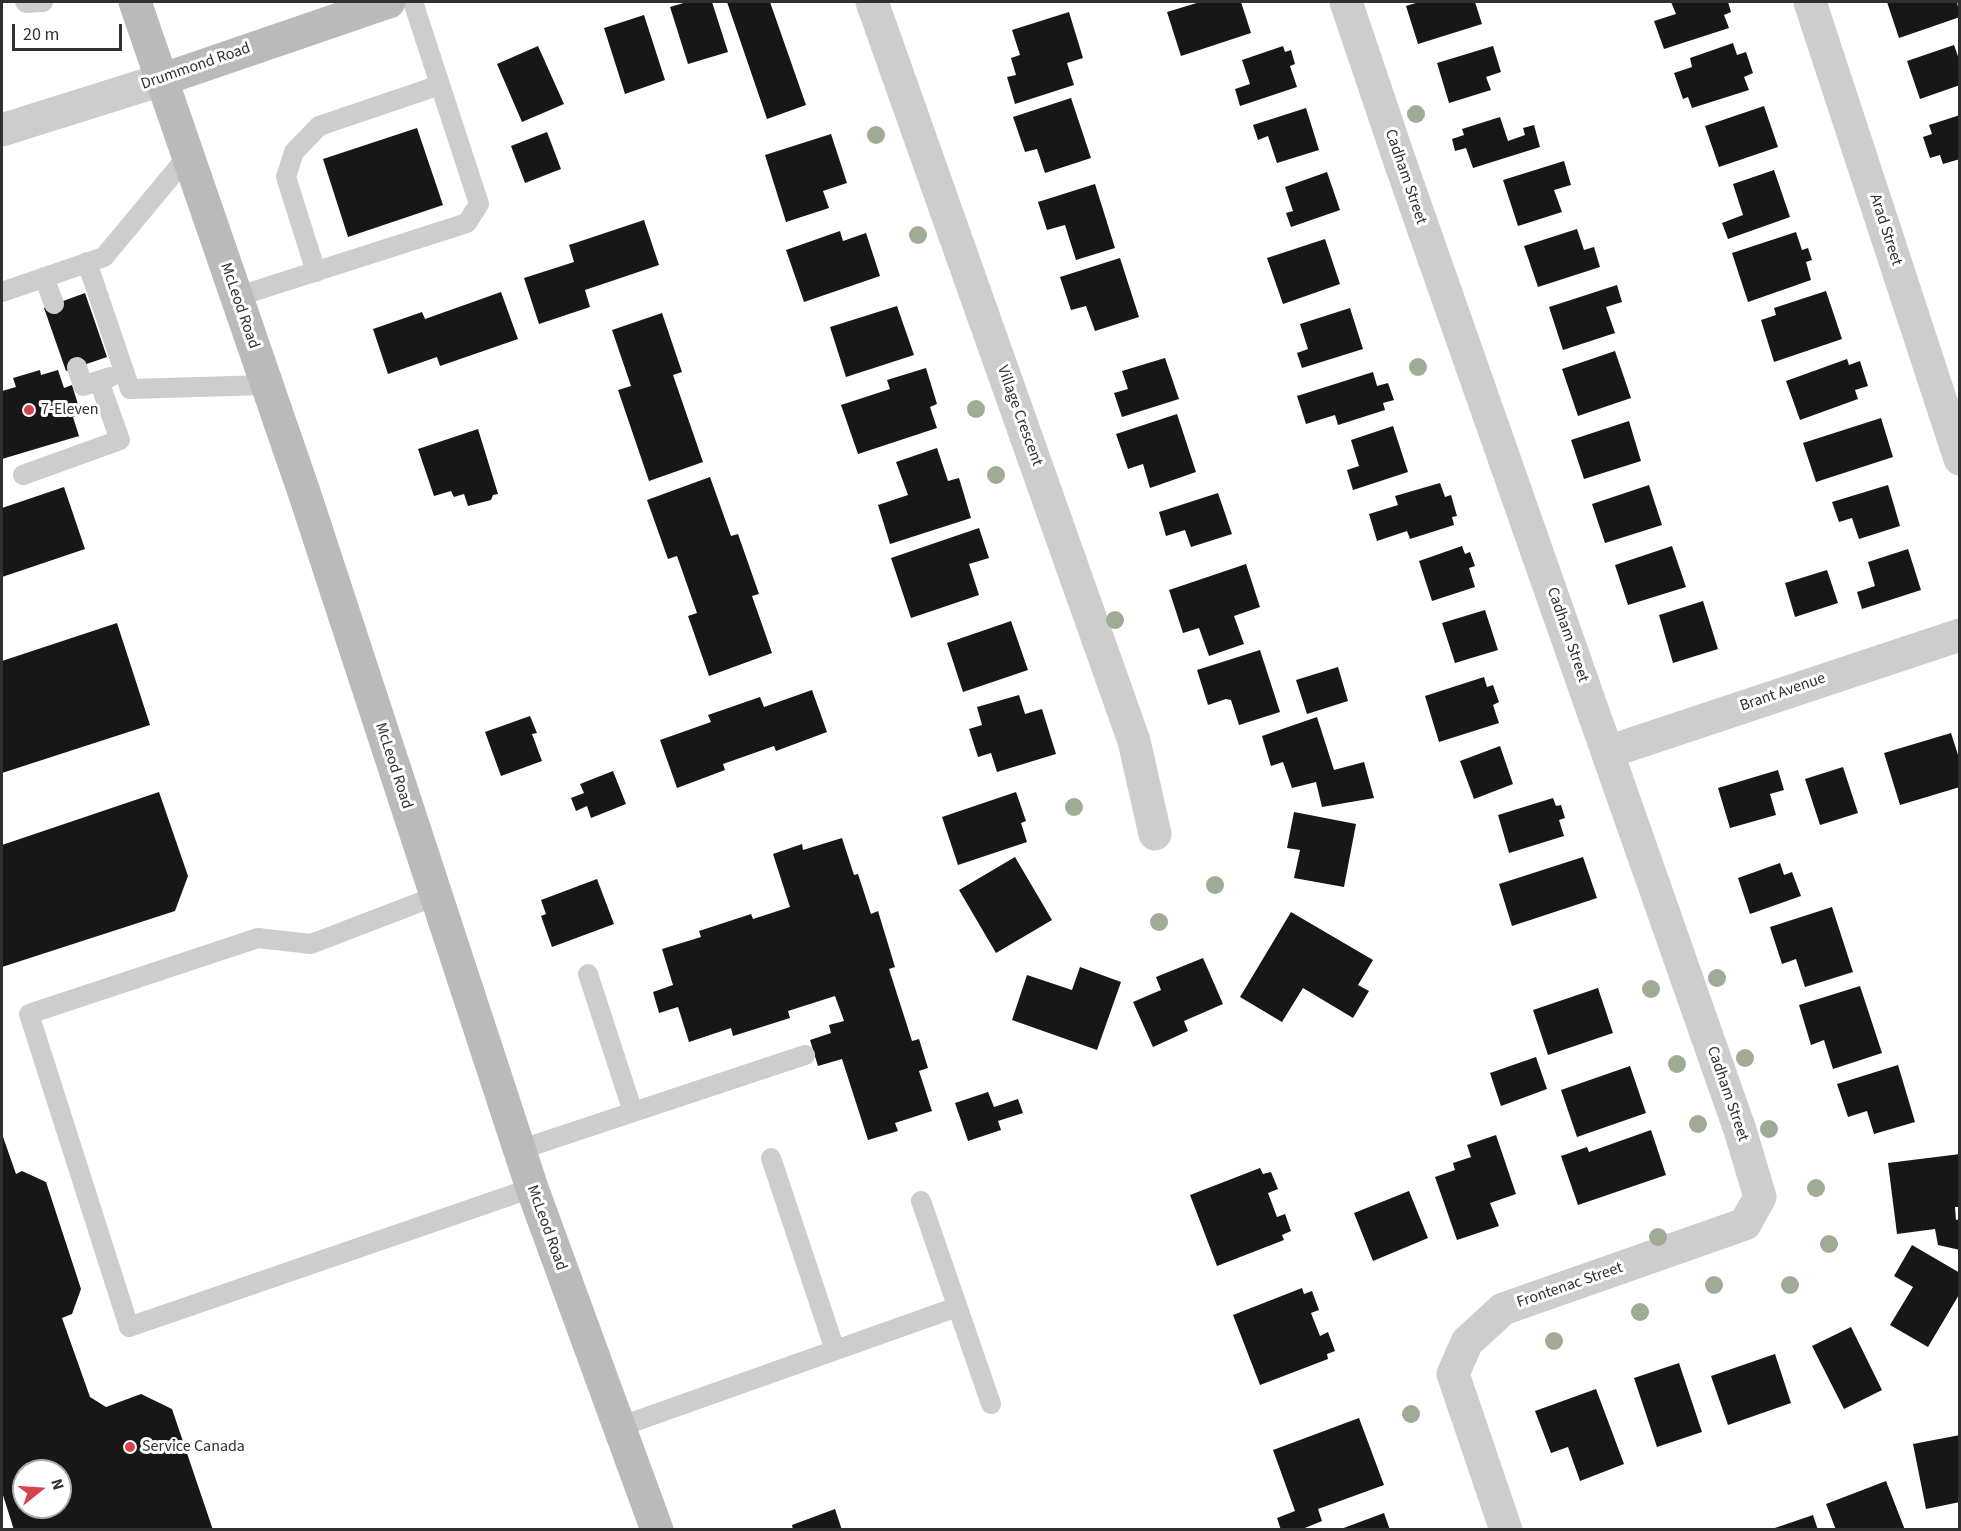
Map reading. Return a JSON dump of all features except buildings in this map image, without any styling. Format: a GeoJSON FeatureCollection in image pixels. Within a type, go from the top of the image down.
{"type":"FeatureCollection","features":[{"type":"Feature","properties":{"kind":"main road","name":"McLeod Road"},"geometry":{"type":"LineString","coordinates":[[135,2],[266,385],[519,1150],[657,1530]]}},
{"type":"Feature","properties":{"kind":"main road","name":"Drummond Road"},"geometry":{"type":"LineString","coordinates":[[160,80],[389,2]]}},
{"type":"Feature","properties":{"kind":"street","name":"Village Crescent"},"geometry":{"type":"LineString","coordinates":[[872,2],[1134,741],[1155,834]]}},
{"type":"Feature","properties":{"kind":"street","name":"Cadham Street"},"geometry":{"type":"LineString","coordinates":[[1346,2],[1740,1131],[1760,1197],[1745,1224],[1701,1239]]}},
{"type":"Feature","properties":{"kind":"street","name":"Arad Street"},"geometry":{"type":"LineString","coordinates":[[1810,2],[1959,459]]}},
{"type":"Feature","properties":{"kind":"street","name":"Drummond Road"},"geometry":{"type":"LineString","coordinates":[[2,130],[160,80]]}},
{"type":"Feature","properties":{"kind":"street","name":"Brant Avenue"},"geometry":{"type":"LineString","coordinates":[[1608,752],[1959,635]]}},
{"type":"Feature","properties":{"kind":"street","name":"Frontenac Street"},"geometry":{"type":"LineString","coordinates":[[1506,1530],[1454,1374],[1467,1342],[1503,1309],[1701,1239]]}},
{"type":"Feature","properties":{"kind":"lane"},"geometry":{"type":"LineString","coordinates":[[25,2],[43,2]]}},
{"type":"Feature","properties":{"kind":"lane"},"geometry":{"type":"LineString","coordinates":[[236,297],[467,223],[479,204],[413,2]]}},
{"type":"Feature","properties":{"kind":"lane"},"geometry":{"type":"LineString","coordinates":[[316,272],[286,177],[294,152],[320,126],[440,85]]}},
{"type":"Feature","properties":{"kind":"lane"},"geometry":{"type":"LineString","coordinates":[[2,292],[104,257],[187,157]]}},
{"type":"Feature","properties":{"kind":"lane"},"geometry":{"type":"LineString","coordinates":[[87,262],[130,389],[266,385]]}},
{"type":"Feature","properties":{"kind":"lane"},"geometry":{"type":"LineString","coordinates":[[44,277],[54,304]]}},
{"type":"Feature","properties":{"kind":"lane"},"geometry":{"type":"LineString","coordinates":[[77,368],[83,386],[124,372]]}},
{"type":"Feature","properties":{"kind":"lane"},"geometry":{"type":"LineString","coordinates":[[23,476],[120,440],[99,381]]}},
{"type":"Feature","properties":{"kind":"lane"},"geometry":{"type":"LineString","coordinates":[[436,896],[311,944],[258,938],[28,1014],[129,1328],[532,1188]]}},
{"type":"Feature","properties":{"kind":"lane"},"geometry":{"type":"LineString","coordinates":[[588,974],[633,1112]]}},
{"type":"Feature","properties":{"kind":"lane"},"geometry":{"type":"LineString","coordinates":[[519,1150],[805,1055]]}},
{"type":"Feature","properties":{"kind":"lane"},"geometry":{"type":"LineString","coordinates":[[771,1158],[835,1350]]}},
{"type":"Feature","properties":{"kind":"lane"},"geometry":{"type":"LineString","coordinates":[[921,1201],[991,1404]]}},
{"type":"Feature","properties":{"kind":"lane"},"geometry":{"type":"LineString","coordinates":[[619,1427],[957,1307]]}},
{"type":"Feature","properties":{"kind":"place","name":"7-Eleven"},"geometry":{"type":"Point","coordinates":[29,410]}},
{"type":"Feature","properties":{"kind":"place","name":"Service Canada"},"geometry":{"type":"Point","coordinates":[130,1447]}}]}
